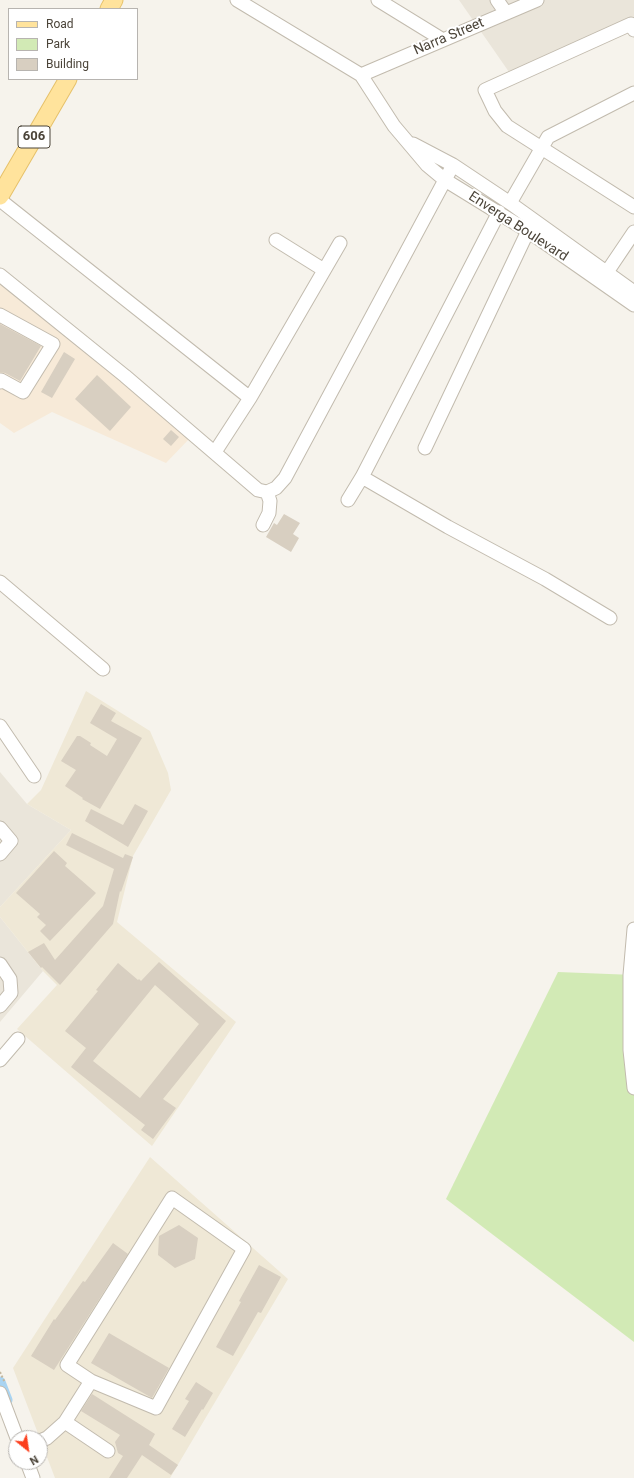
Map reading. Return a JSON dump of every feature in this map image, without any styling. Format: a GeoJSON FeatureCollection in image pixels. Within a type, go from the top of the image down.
{"type":"FeatureCollection","features":[{"type":"Feature","properties":{"kind":"main road","name":"606"},"geometry":{"type":"LineString","coordinates":[[0,196],[67,80]]}},
{"type":"Feature","properties":{"kind":"street","name":"Enverga Boulevard"},"geometry":{"type":"LineString","coordinates":[[237,0],[361,75],[394,126],[427,165],[445,180],[528,231],[634,305]]}},
{"type":"Feature","properties":{"kind":"street"},"geometry":{"type":"LineString","coordinates":[[378,0],[443,40]]}},
{"type":"Feature","properties":{"kind":"street"},"geometry":{"type":"LineString","coordinates":[[497,0],[506,13]]}},
{"type":"Feature","properties":{"kind":"street","name":"Narra Street"},"geometry":{"type":"LineString","coordinates":[[361,75],[537,0]]}},
{"type":"Feature","properties":{"kind":"street"},"geometry":{"type":"LineString","coordinates":[[634,30],[631,24],[485,90],[495,111],[507,126],[634,207]]}},
{"type":"Feature","properties":{"kind":"street"},"geometry":{"type":"LineString","coordinates":[[510,203],[548,136],[634,93]]}},
{"type":"Feature","properties":{"kind":"street","name":"Enverga Boulevard"},"geometry":{"type":"LineString","coordinates":[[408,142],[453,165],[510,203],[634,292]]}},
{"type":"Feature","properties":{"kind":"street"},"geometry":{"type":"LineString","coordinates":[[0,275],[125,376],[216,452],[258,490],[267,492],[276,488],[285,478],[453,165]]}},
{"type":"Feature","properties":{"kind":"street"},"geometry":{"type":"LineString","coordinates":[[0,200],[250,398]]}},
{"type":"Feature","properties":{"kind":"street"},"geometry":{"type":"LineString","coordinates":[[348,500],[362,477],[499,212]]}},
{"type":"Feature","properties":{"kind":"street"},"geometry":{"type":"LineString","coordinates":[[425,448],[528,231]]}},
{"type":"Feature","properties":{"kind":"street"},"geometry":{"type":"LineString","coordinates":[[607,272],[634,232]]}},
{"type":"Feature","properties":{"kind":"street"},"geometry":{"type":"LineString","coordinates":[[276,240],[324,270]]}},
{"type":"Feature","properties":{"kind":"street"},"geometry":{"type":"LineString","coordinates":[[216,452],[250,398],[340,243]]}},
{"type":"Feature","properties":{"kind":"street"},"geometry":{"type":"LineString","coordinates":[[0,315],[54,344],[23,392],[1,380],[0,382]]}},
{"type":"Feature","properties":{"kind":"street"},"geometry":{"type":"LineString","coordinates":[[362,477],[448,527],[545,579],[610,618]]}},
{"type":"Feature","properties":{"kind":"street"},"geometry":{"type":"LineString","coordinates":[[263,525],[269,513],[270,501],[267,492]]}},
{"type":"Feature","properties":{"kind":"street"},"geometry":{"type":"LineString","coordinates":[[0,582],[103,669]]}},
{"type":"Feature","properties":{"kind":"street"},"geometry":{"type":"LineString","coordinates":[[0,726],[34,776]]}},
{"type":"Feature","properties":{"kind":"street"},"geometry":{"type":"LineString","coordinates":[[0,828],[11,841],[0,854]]}},
{"type":"Feature","properties":{"kind":"street"},"geometry":{"type":"LineString","coordinates":[[634,929],[630,975],[630,1050],[634,1088]]}},
{"type":"Feature","properties":{"kind":"street"},"geometry":{"type":"LineString","coordinates":[[0,964],[10,979],[11,993],[0,1006]]}},
{"type":"Feature","properties":{"kind":"street"},"geometry":{"type":"LineString","coordinates":[[0,1060],[18,1039]]}},
{"type":"Feature","properties":{"kind":"street"},"geometry":{"type":"LineString","coordinates":[[172,1198],[244,1249],[156,1408],[91,1381],[67,1365],[172,1198]]}},
{"type":"Feature","properties":{"kind":"street"},"geometry":{"type":"LineString","coordinates":[[48,1437],[65,1422],[91,1381]]}},
{"type":"Feature","properties":{"kind":"street"},"geometry":{"type":"LineString","coordinates":[[0,1393],[14,1430]]}},
{"type":"Feature","properties":{"kind":"street"},"geometry":{"type":"LineString","coordinates":[[65,1422],[108,1451]]}},
{"type":"Feature","properties":{"kind":"shaded area"},"geometry":{"type":"Polygon","coordinates":[[[459,0],[634,0],[634,17],[509,72],[459,0]]]}},
{"type":"Feature","properties":{"kind":"shaded area"},"geometry":{"type":"Polygon","coordinates":[[[0,279],[190,438],[166,463],[52,412],[14,433],[0,423],[0,279]]]}},
{"type":"Feature","properties":{"kind":"shaded area"},"geometry":{"type":"Polygon","coordinates":[[[86,691],[150,731],[168,773],[171,790],[133,856],[117,922],[236,1022],[152,1146],[17,1029],[57,985],[43,971],[0,917],[0,907],[71,830],[27,804],[41,790],[86,691]]]}},
{"type":"Feature","properties":{"kind":"shaded area"},"geometry":{"type":"Polygon","coordinates":[[[0,772],[27,804],[71,830],[0,907],[0,772]]]}},
{"type":"Feature","properties":{"kind":"shaded area"},"geometry":{"type":"Polygon","coordinates":[[[0,917],[43,971],[0,1022],[0,917]]]}},
{"type":"Feature","properties":{"kind":"shaded area"},"geometry":{"type":"Polygon","coordinates":[[[150,1157],[288,1279],[170,1478],[55,1478],[48,1460],[48,1430],[37,1430],[13,1368],[150,1157]]]}},
{"type":"Feature","properties":{"kind":"green space"},"geometry":{"type":"Polygon","coordinates":[[[558,972],[634,975],[634,1342],[446,1199],[558,972]]]}},
{"type":"Feature","properties":{"kind":"building"},"geometry":{"type":"Polygon","coordinates":[[[0,324],[41,346],[20,381],[0,372],[0,324]]]}},
{"type":"Feature","properties":{"kind":"building"},"geometry":{"type":"Polygon","coordinates":[[[64,352],[75,359],[52,398],[41,392],[64,352]]]}},
{"type":"Feature","properties":{"kind":"building"},"geometry":{"type":"Polygon","coordinates":[[[97,375],[131,407],[110,431],[75,399],[97,375]]]}},
{"type":"Feature","properties":{"kind":"building"},"geometry":{"type":"Polygon","coordinates":[[[171,430],[179,437],[171,446],[163,439],[171,430]]]}},
{"type":"Feature","properties":{"kind":"building"},"geometry":{"type":"Polygon","coordinates":[[[284,514],[300,523],[293,534],[299,538],[291,552],[266,537],[274,523],[277,525],[284,514]]]}},
{"type":"Feature","properties":{"kind":"building"},"geometry":{"type":"Polygon","coordinates":[[[101,704],[116,713],[111,721],[142,738],[100,809],[82,799],[83,798],[65,786],[76,770],[61,761],[77,736],[80,736],[91,743],[90,745],[107,756],[117,739],[90,723],[101,704]]]}},
{"type":"Feature","properties":{"kind":"building"},"geometry":{"type":"Polygon","coordinates":[[[135,804],[148,811],[128,847],[85,821],[91,809],[123,825],[135,804]]]}},
{"type":"Feature","properties":{"kind":"building"},"geometry":{"type":"Polygon","coordinates":[[[72,833],[123,858],[125,854],[133,857],[121,892],[120,891],[113,924],[60,985],[42,967],[41,968],[28,952],[44,943],[55,960],[103,906],[114,869],[66,845],[72,833]]]}},
{"type":"Feature","properties":{"kind":"building"},"geometry":{"type":"Polygon","coordinates":[[[54,851],[67,863],[65,866],[96,893],[50,941],[40,931],[46,925],[37,917],[40,914],[16,893],[54,851]]]}},
{"type":"Feature","properties":{"kind":"building"},"geometry":{"type":"Polygon","coordinates":[[[159,962],[226,1021],[163,1099],[176,1108],[153,1139],[141,1130],[145,1125],[71,1067],[86,1048],[65,1031],[98,991],[96,990],[118,963],[141,981],[159,962]],[[155,985],[93,1061],[140,1098],[199,1024],[155,985]]]}},
{"type":"Feature","properties":{"kind":"building"},"geometry":{"type":"Polygon","coordinates":[[[179,1225],[198,1238],[195,1259],[175,1268],[158,1255],[159,1236],[179,1225]]]}},
{"type":"Feature","properties":{"kind":"building"},"geometry":{"type":"Polygon","coordinates":[[[113,1243],[128,1254],[54,1370],[31,1356],[54,1319],[55,1320],[83,1281],[85,1282],[113,1243]]]}},
{"type":"Feature","properties":{"kind":"building"},"geometry":{"type":"Polygon","coordinates":[[[259,1265],[281,1277],[261,1313],[258,1312],[233,1356],[216,1347],[241,1302],[239,1301],[259,1265]]]}},
{"type":"Feature","properties":{"kind":"building"},"geometry":{"type":"Polygon","coordinates":[[[109,1333],[169,1368],[152,1398],[91,1363],[109,1333]]]}},
{"type":"Feature","properties":{"kind":"building"},"geometry":{"type":"Polygon","coordinates":[[[196,1382],[213,1393],[185,1437],[172,1429],[189,1401],[185,1399],[196,1382]]]}},
{"type":"Feature","properties":{"kind":"building"},"geometry":{"type":"Polygon","coordinates":[[[92,1394],[155,1434],[149,1445],[178,1465],[171,1475],[142,1455],[127,1478],[109,1478],[123,1456],[118,1453],[115,1442],[120,1435],[81,1411],[92,1394]]]}},
{"type":"Feature","properties":{"kind":"waterway"},"geometry":{"type":"LineString","coordinates":[[0,1382],[7,1400]]}}]}
